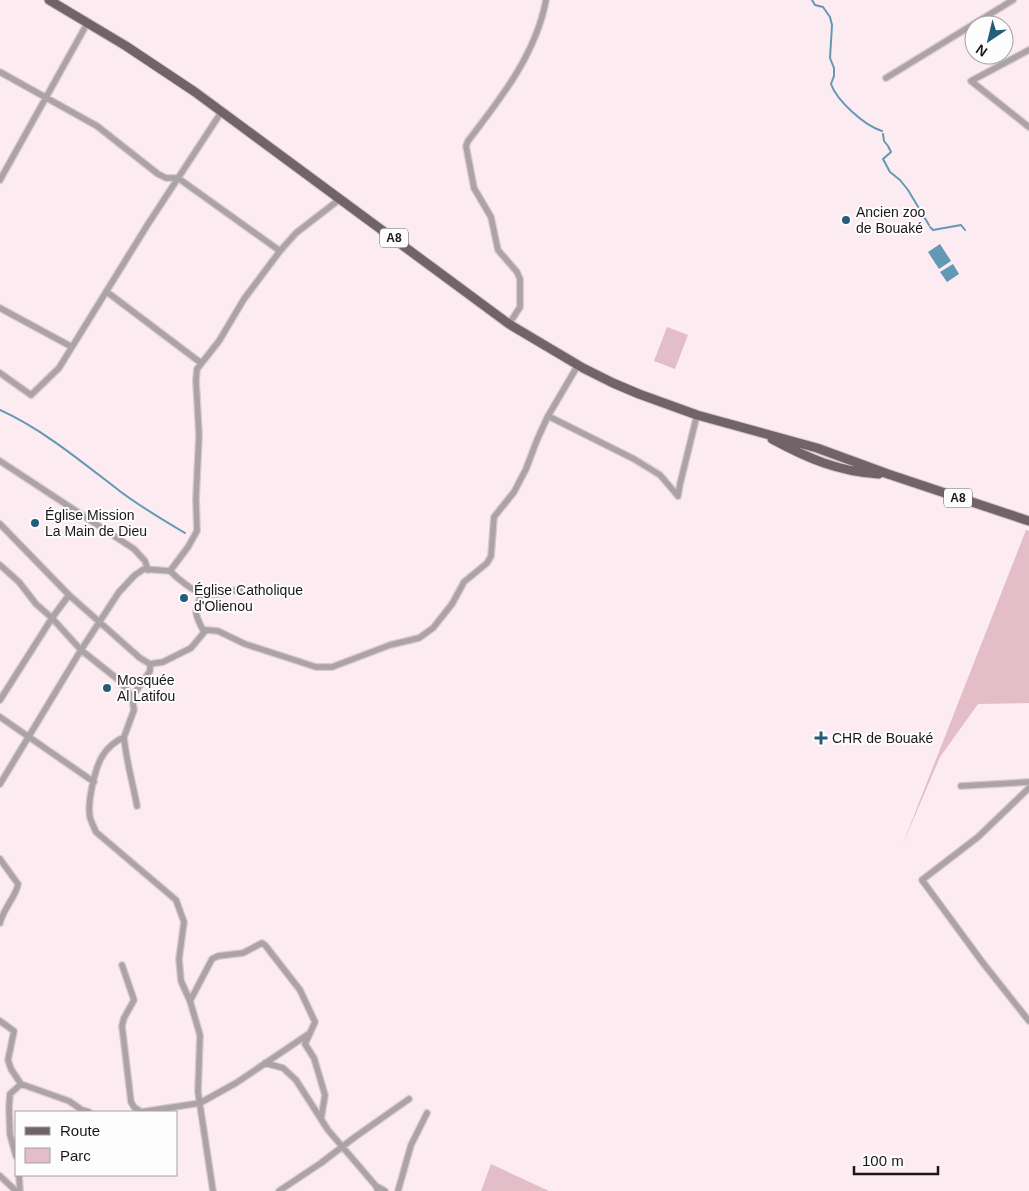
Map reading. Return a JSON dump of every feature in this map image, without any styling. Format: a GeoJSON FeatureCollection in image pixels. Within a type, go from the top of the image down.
{"type":"FeatureCollection","features":[{"type":"Feature","properties":{"kind":"main road","name":"A8"},"geometry":{"type":"LineString","coordinates":[[49,0],[88,22],[162,69],[222,111],[509,324],[578,365],[630,391],[697,415],[817,448],[1029,521]]}},
{"type":"Feature","properties":{"kind":"street"},"geometry":{"type":"LineString","coordinates":[[509,324],[520,307],[519,275],[498,250],[491,217],[474,188],[466,146],[502,98],[532,48],[543,19],[546,0]]}},
{"type":"Feature","properties":{"kind":"street"},"geometry":{"type":"LineString","coordinates":[[886,78],[1013,0]]}},
{"type":"Feature","properties":{"kind":"street"},"geometry":{"type":"LineString","coordinates":[[0,180],[88,22]]}},
{"type":"Feature","properties":{"kind":"street"},"geometry":{"type":"LineString","coordinates":[[1029,50],[971,81],[1029,127]]}},
{"type":"Feature","properties":{"kind":"street"},"geometry":{"type":"LineString","coordinates":[[0,72],[97,126],[158,174],[166,178],[178,178],[280,251]]}},
{"type":"Feature","properties":{"kind":"street"},"geometry":{"type":"LineString","coordinates":[[0,373],[29,394],[33,394],[58,368],[222,111]]}},
{"type":"Feature","properties":{"kind":"street"},"geometry":{"type":"LineString","coordinates":[[170,571],[188,547],[197,530],[196,499],[199,435],[197,369],[218,341],[244,299],[280,251],[296,233],[340,199]]}},
{"type":"Feature","properties":{"kind":"street"},"geometry":{"type":"LineString","coordinates":[[107,292],[201,363]]}},
{"type":"Feature","properties":{"kind":"street"},"geometry":{"type":"LineString","coordinates":[[0,308],[72,347]]}},
{"type":"Feature","properties":{"kind":"street"},"geometry":{"type":"LineString","coordinates":[[1,528],[69,595],[140,658],[150,664],[177,657],[191,648],[206,630],[218,631],[245,644],[316,667],[332,667],[390,645],[419,638],[433,628],[452,604],[464,582],[487,563],[491,556],[494,516],[514,492],[526,469],[536,440],[548,416],[578,365]]}},
{"type":"Feature","properties":{"kind":"street"},"geometry":{"type":"LineString","coordinates":[[548,416],[634,459],[660,475],[678,496],[697,415]]}},
{"type":"Feature","properties":{"kind":"street"},"geometry":{"type":"LineString","coordinates":[[0,461],[134,549],[145,561],[148,570]]}},
{"type":"Feature","properties":{"kind":"street"},"geometry":{"type":"LineString","coordinates":[[0,565],[19,582],[36,604],[52,618],[81,650],[120,681],[132,697],[134,710],[124,737],[125,756],[132,777],[137,806]]}},
{"type":"Feature","properties":{"kind":"street"},"geometry":{"type":"LineString","coordinates":[[0,784],[118,592],[135,575],[144,569],[170,571],[202,594],[215,594],[244,588]]}},
{"type":"Feature","properties":{"kind":"street"},"geometry":{"type":"LineString","coordinates":[[202,594],[195,608],[196,617],[204,632]]}},
{"type":"Feature","properties":{"kind":"street"},"geometry":{"type":"LineString","coordinates":[[0,700],[52,618],[69,595]]}},
{"type":"Feature","properties":{"kind":"street"},"geometry":{"type":"LineString","coordinates":[[132,697],[150,670],[150,664]]}},
{"type":"Feature","properties":{"kind":"street"},"geometry":{"type":"LineString","coordinates":[[0,717],[94,782]]}},
{"type":"Feature","properties":{"kind":"street"},"geometry":{"type":"LineString","coordinates":[[124,737],[116,741],[103,755],[94,782],[89,806],[90,818],[96,832],[176,900],[184,922],[179,959],[181,980],[190,1001],[200,1035],[198,1092],[213,1191]]}},
{"type":"Feature","properties":{"kind":"street"},"geometry":{"type":"LineString","coordinates":[[962,786],[1029,782]]}},
{"type":"Feature","properties":{"kind":"street"},"geometry":{"type":"LineString","coordinates":[[1029,788],[978,837],[922,880],[983,963],[1029,1021]]}},
{"type":"Feature","properties":{"kind":"street"},"geometry":{"type":"LineString","coordinates":[[0,859],[18,884],[17,890],[2,915],[0,923]]}},
{"type":"Feature","properties":{"kind":"street"},"geometry":{"type":"LineString","coordinates":[[190,1001],[212,959],[218,956],[243,954],[262,943],[268,948],[300,990],[315,1022],[305,1044],[314,1058],[325,1094],[321,1120]]}},
{"type":"Feature","properties":{"kind":"street"},"geometry":{"type":"LineString","coordinates":[[122,965],[134,1000],[124,1018],[122,1026],[131,1102],[136,1111]]}},
{"type":"Feature","properties":{"kind":"street"},"geometry":{"type":"LineString","coordinates":[[0,1021],[14,1031],[8,1060],[21,1084],[69,1101],[86,1111]]}},
{"type":"Feature","properties":{"kind":"street"},"geometry":{"type":"LineString","coordinates":[[144,1111],[200,1103],[236,1083],[310,1033]]}},
{"type":"Feature","properties":{"kind":"street"},"geometry":{"type":"LineString","coordinates":[[265,1063],[283,1068],[296,1080],[321,1120],[342,1148],[377,1189],[385,1191]]}},
{"type":"Feature","properties":{"kind":"street"},"geometry":{"type":"LineString","coordinates":[[15,1152],[10,1135],[8,1107],[10,1094],[21,1084]]}},
{"type":"Feature","properties":{"kind":"street"},"geometry":{"type":"LineString","coordinates":[[279,1191],[409,1099]]}},
{"type":"Feature","properties":{"kind":"street"},"geometry":{"type":"LineString","coordinates":[[398,1191],[411,1145],[427,1113]]}},
{"type":"Feature","properties":{"kind":"street"},"geometry":{"type":"LineString","coordinates":[[0,1176],[18,1191]]}},
{"type":"Feature","properties":{"kind":"street"},"geometry":{"type":"LineString","coordinates":[[18,1191],[19,1176]]}},
{"type":"Feature","properties":{"kind":"green space"},"geometry":{"type":"Polygon","coordinates":[[[667,327],[688,335],[675,369],[654,361],[667,327]]]}},
{"type":"Feature","properties":{"kind":"green space"},"geometry":{"type":"Polygon","coordinates":[[[1026,530],[1029,531],[1029,703],[978,704],[940,757],[902,846],[1026,530]]]}},
{"type":"Feature","properties":{"kind":"green space"},"geometry":{"type":"Polygon","coordinates":[[[491,1164],[549,1191],[481,1191],[491,1164]]]}},
{"type":"Feature","properties":{"kind":"water"},"geometry":{"type":"Polygon","coordinates":[[[940,244],[951,261],[939,269],[928,252],[940,244]]]}},
{"type":"Feature","properties":{"kind":"water"},"geometry":{"type":"Polygon","coordinates":[[[953,264],[959,274],[947,282],[940,272],[953,264]]]}},
{"type":"Feature","properties":{"kind":"waterway"},"geometry":{"type":"LineString","coordinates":[[812,0],[815,5],[823,7],[830,17],[832,25],[830,58],[834,68],[831,84],[834,91],[852,112],[868,124],[882,131]]}},
{"type":"Feature","properties":{"kind":"waterway"},"geometry":{"type":"LineString","coordinates":[[883,134],[884,141],[891,152],[883,159],[890,172],[908,190],[929,225]]}},
{"type":"Feature","properties":{"kind":"waterway"},"geometry":{"type":"LineString","coordinates":[[930,227],[933,230],[961,225],[965,230]]}},
{"type":"Feature","properties":{"kind":"waterway"},"geometry":{"type":"LineString","coordinates":[[0,410],[48,437],[129,498],[185,533]]}},
{"type":"Feature","properties":{"kind":"place","name":"Ancien zoo de Bouaké"},"geometry":{"type":"Point","coordinates":[846,220]}},
{"type":"Feature","properties":{"kind":"place","name":"Église Mission La Main de Dieu"},"geometry":{"type":"Point","coordinates":[35,523]}},
{"type":"Feature","properties":{"kind":"place","name":"Église Catholique d'Olienou"},"geometry":{"type":"Point","coordinates":[184,598]}},
{"type":"Feature","properties":{"kind":"place","name":"Mosquée Al Latifou"},"geometry":{"type":"Point","coordinates":[107,688]}},
{"type":"Feature","properties":{"kind":"place","name":"CHR de Bouaké"},"geometry":{"type":"Point","coordinates":[821,738]}}]}
